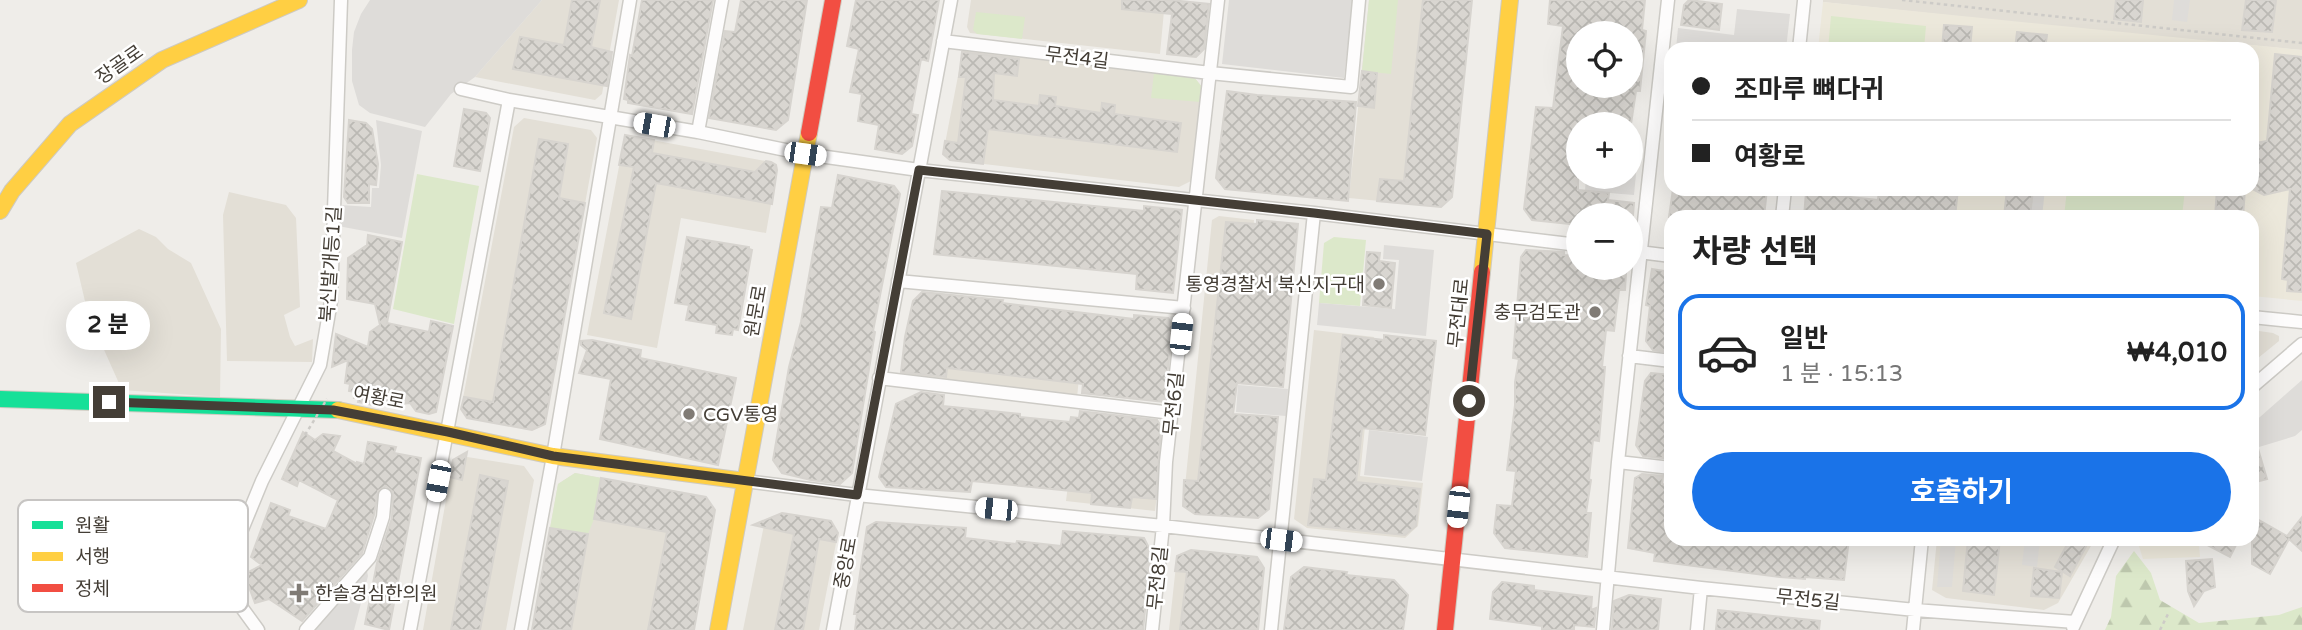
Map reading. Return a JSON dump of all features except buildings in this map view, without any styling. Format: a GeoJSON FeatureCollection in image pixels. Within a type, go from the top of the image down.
{"type":"FeatureCollection","features":[{"type":"Feature","properties":{"kind":"street","name":"장골로"},"geometry":{"type":"LineString","coordinates":[[0,211],[12,191],[70,124],[162,60],[299,0]]}},
{"type":"Feature","properties":{"kind":"street","name":"북신발개등1길"},"geometry":{"type":"LineString","coordinates":[[248,515],[320,365],[331,301],[341,0]]}},
{"type":"Feature","properties":{"kind":"street"},"geometry":{"type":"LineString","coordinates":[[521,630],[630,0]]}},
{"type":"Feature","properties":{"kind":"street"},"geometry":{"type":"LineString","coordinates":[[698,132],[722,0]]}},
{"type":"Feature","properties":{"kind":"street","name":"원문로"},"geometry":{"type":"LineString","coordinates":[[718,630],[833,0]]}},
{"type":"Feature","properties":{"kind":"street"},"geometry":{"type":"LineString","coordinates":[[857,495],[951,0]]}},
{"type":"Feature","properties":{"kind":"street"},"geometry":{"type":"LineString","coordinates":[[1196,199],[1218,0]]}},
{"type":"Feature","properties":{"kind":"street","name":"무전4길"},"geometry":{"type":"LineString","coordinates":[[943,41],[1351,87],[1359,0]]}},
{"type":"Feature","properties":{"kind":"street","name":"무전대로"},"geometry":{"type":"LineString","coordinates":[[1445,630],[1510,0]]}},
{"type":"Feature","properties":{"kind":"street"},"geometry":{"type":"LineString","coordinates":[[1642,203],[1668,0]]}},
{"type":"Feature","properties":{"kind":"street"},"geometry":{"type":"LineString","coordinates":[[1799,42],[1801,0]]}},
{"type":"Feature","properties":{"kind":"street"},"geometry":{"type":"LineString","coordinates":[[461,89],[805,154],[919,170],[1196,199],[1566,244]]}},
{"type":"Feature","properties":{"kind":"street"},"geometry":{"type":"LineString","coordinates":[[410,630],[509,100]]}},
{"type":"Feature","properties":{"kind":"street","name":"무전6길"},"geometry":{"type":"LineString","coordinates":[[1163,526],[1166,462],[1196,199]]}},
{"type":"Feature","properties":{"kind":"street"},"geometry":{"type":"LineString","coordinates":[[1271,630],[1314,213]]}},
{"type":"Feature","properties":{"kind":"street"},"geometry":{"type":"LineString","coordinates":[[1643,253],[1664,255]]}},
{"type":"Feature","properties":{"kind":"street"},"geometry":{"type":"LineString","coordinates":[[1603,630],[1634,280]]}},
{"type":"Feature","properties":{"kind":"street"},"geometry":{"type":"LineString","coordinates":[[898,281],[1184,308]]}},
{"type":"Feature","properties":{"kind":"street"},"geometry":{"type":"LineString","coordinates":[[2259,318],[2302,322]]}},
{"type":"Feature","properties":{"kind":"street"},"geometry":{"type":"LineString","coordinates":[[2259,381],[2302,344]]}},
{"type":"Feature","properties":{"kind":"street"},"geometry":{"type":"LineString","coordinates":[[1629,356],[1664,360]]}},
{"type":"Feature","properties":{"kind":"street"},"geometry":{"type":"LineString","coordinates":[[879,378],[1172,413]]}},
{"type":"Feature","properties":{"kind":"street","name":"여황로"},"geometry":{"type":"LineString","coordinates":[[0,399],[333,410],[553,456],[745,481]]}},
{"type":"Feature","properties":{"kind":"street"},"geometry":{"type":"LineString","coordinates":[[1618,463],[1664,467]]}},
{"type":"Feature","properties":{"kind":"street"},"geometry":{"type":"LineString","coordinates":[[745,481],[1452,560]]}},
{"type":"Feature","properties":{"kind":"street"},"geometry":{"type":"LineString","coordinates":[[306,630],[370,557],[383,517],[385,495]]}},
{"type":"Feature","properties":{"kind":"street","name":"중앙로"},"geometry":{"type":"LineString","coordinates":[[833,630],[857,495]]}},
{"type":"Feature","properties":{"kind":"street","name":"무전8길"},"geometry":{"type":"LineString","coordinates":[[1152,630],[1163,526]]}},
{"type":"Feature","properties":{"kind":"street"},"geometry":{"type":"LineString","coordinates":[[1913,630],[1921,546]]}},
{"type":"Feature","properties":{"kind":"street"},"geometry":{"type":"LineString","coordinates":[[2073,626],[2111,546]]}},
{"type":"Feature","properties":{"kind":"street","name":"무전5길"},"geometry":{"type":"LineString","coordinates":[[1452,560],[2073,626]]}},
{"type":"Feature","properties":{"kind":"street"},"geometry":{"type":"LineString","coordinates":[[1697,630],[1701,588]]}},
{"type":"Feature","properties":{"kind":"street","name":"북신발개등1길"},"geometry":{"type":"LineString","coordinates":[[245,612],[258,630]]}},
{"type":"Feature","properties":{"kind":"path"},"geometry":{"type":"LineString","coordinates":[[1902,0],[2302,43]]}},
{"type":"Feature","properties":{"kind":"path"},"geometry":{"type":"LineString","coordinates":[[304,435],[327,399]]}},
{"type":"Feature","properties":{"kind":"path"},"geometry":{"type":"LineString","coordinates":[[2160,630],[2169,612]]}},
{"type":"Feature","properties":{"kind":"shaded area"},"geometry":{"type":"Polygon","coordinates":[[[370,0],[542,0],[475,77],[451,94],[425,127],[370,113],[359,105],[352,81],[352,50],[354,32],[370,0]]]}},
{"type":"Feature","properties":{"kind":"shaded area"},"geometry":{"type":"Polygon","coordinates":[[[542,0],[619,0],[602,94],[595,100],[475,77],[542,0]]]}},
{"type":"Feature","properties":{"kind":"shaded area"},"geometry":{"type":"Polygon","coordinates":[[[971,0],[1165,0],[1160,54],[970,33],[967,27],[971,0]]]}},
{"type":"Feature","properties":{"kind":"shaded area"},"geometry":{"type":"Polygon","coordinates":[[[1229,0],[1353,0],[1344,78],[1222,64],[1229,0]]]}},
{"type":"Feature","properties":{"kind":"shaded area"},"geometry":{"type":"Polygon","coordinates":[[[1369,0],[1472,0],[1452,197],[1441,207],[1349,198],[1369,0]]]}},
{"type":"Feature","properties":{"kind":"shaded area"},"geometry":{"type":"Polygon","coordinates":[[[2174,0],[2190,0],[2187,22],[2172,20],[2174,0]]]}},
{"type":"Feature","properties":{"kind":"shaded area"},"geometry":{"type":"Polygon","coordinates":[[[2302,0],[2302,50],[2259,46],[2259,42],[2218,42],[1823,2],[2302,0]]]}},
{"type":"Feature","properties":{"kind":"shaded area"},"geometry":{"type":"Polygon","coordinates":[[[1823,2],[2222,42],[1819,42],[1823,2]]]}},
{"type":"Feature","properties":{"kind":"shaded area"},"geometry":{"type":"Polygon","coordinates":[[[1737,9],[1790,14],[1787,42],[1677,42],[1678,28],[1734,35],[1737,9]]]}},
{"type":"Feature","properties":{"kind":"shaded area"},"geometry":{"type":"Polygon","coordinates":[[[2259,46],[2302,50],[2302,301],[2259,297],[2259,210],[1877,210],[1878,196],[2259,196],[2259,46]]]}},
{"type":"Feature","properties":{"kind":"shaded area"},"geometry":{"type":"Polygon","coordinates":[[[963,50],[1194,77],[1202,87],[1191,181],[1179,187],[950,160],[943,154],[963,50]]]}},
{"type":"Feature","properties":{"kind":"shaded area"},"geometry":{"type":"Polygon","coordinates":[[[524,118],[591,130],[597,138],[545,424],[532,430],[467,418],[461,409],[514,127],[524,118]]]}},
{"type":"Feature","properties":{"kind":"shaded area"},"geometry":{"type":"Polygon","coordinates":[[[376,120],[422,131],[402,238],[338,226],[340,205],[371,207],[372,188],[379,188],[381,165],[376,120]]]}},
{"type":"Feature","properties":{"kind":"shaded area"},"geometry":{"type":"Polygon","coordinates":[[[625,135],[771,162],[776,165],[777,170],[766,233],[681,218],[657,348],[587,335],[625,135]]]}},
{"type":"Feature","properties":{"kind":"shaded area"},"geometry":{"type":"Polygon","coordinates":[[[1585,189],[1635,189],[1634,195],[1585,189]]]}},
{"type":"Feature","properties":{"kind":"shaded area"},"geometry":{"type":"Polygon","coordinates":[[[229,192],[286,205],[296,218],[300,307],[284,315],[295,346],[313,339],[312,362],[227,361],[223,215],[229,192]]]}},
{"type":"Feature","properties":{"kind":"shaded area"},"geometry":{"type":"Polygon","coordinates":[[[2032,196],[2044,196],[2043,210],[2031,210],[2032,196]]]}},
{"type":"Feature","properties":{"kind":"shaded area"},"geometry":{"type":"Polygon","coordinates":[[[1219,216],[1254,220],[1223,515],[1195,514],[1183,506],[1212,220],[1219,216]]]}},
{"type":"Feature","properties":{"kind":"shaded area"},"geometry":{"type":"Polygon","coordinates":[[[139,229],[156,237],[168,249],[191,263],[221,329],[220,397],[122,390],[88,314],[76,263],[139,229]]]}},
{"type":"Feature","properties":{"kind":"shaded area"},"geometry":{"type":"Polygon","coordinates":[[[1384,245],[1434,250],[1426,336],[1317,325],[1319,303],[1395,309],[1399,260],[1383,259],[1384,245]]]}},
{"type":"Feature","properties":{"kind":"shaded area"},"geometry":{"type":"Polygon","coordinates":[[[1314,330],[1374,337],[1360,476],[1423,483],[1418,526],[1405,538],[1307,528],[1294,519],[1314,330]]]}},
{"type":"Feature","properties":{"kind":"shaded area"},"geometry":{"type":"Polygon","coordinates":[[[2259,331],[2279,336],[2279,341],[2259,357],[2259,331]]]}},
{"type":"Feature","properties":{"kind":"shaded area"},"geometry":{"type":"Polygon","coordinates":[[[905,336],[1081,357],[1077,398],[901,377],[905,336]]]}},
{"type":"Feature","properties":{"kind":"shaded area"},"geometry":{"type":"Polygon","coordinates":[[[2302,380],[2302,430],[2295,436],[2259,447],[2259,418],[2302,380]]]}},
{"type":"Feature","properties":{"kind":"shaded area"},"geometry":{"type":"Polygon","coordinates":[[[1238,385],[1288,389],[1286,416],[1236,412],[1238,385]]]}},
{"type":"Feature","properties":{"kind":"shaded area"},"geometry":{"type":"Polygon","coordinates":[[[1369,430],[1428,437],[1422,481],[1364,475],[1369,430]]]}},
{"type":"Feature","properties":{"kind":"shaded area"},"geometry":{"type":"Polygon","coordinates":[[[461,456],[524,466],[534,480],[506,630],[423,630],[453,460],[461,456]]]}},
{"type":"Feature","properties":{"kind":"shaded area"},"geometry":{"type":"Polygon","coordinates":[[[1071,461],[1160,470],[1155,511],[1066,501],[1071,461]]]}},
{"type":"Feature","properties":{"kind":"shaded area"},"geometry":{"type":"Polygon","coordinates":[[[575,473],[706,497],[694,630],[532,630],[558,484],[575,473]]]}},
{"type":"Feature","properties":{"kind":"shaded area"},"geometry":{"type":"Polygon","coordinates":[[[782,513],[831,521],[838,533],[819,630],[743,630],[765,520],[782,513]]]}},
{"type":"Feature","properties":{"kind":"shaded area"},"geometry":{"type":"Polygon","coordinates":[[[1936,546],[2091,546],[2058,603],[2044,610],[1946,598],[1932,590],[1936,546]]]}},
{"type":"Feature","properties":{"kind":"shaded area"},"geometry":{"type":"Polygon","coordinates":[[[1940,546],[1955,546],[1952,587],[1937,587],[1940,546]]]}},
{"type":"Feature","properties":{"kind":"shaded area"},"geometry":{"type":"Polygon","coordinates":[[[2024,546],[2039,546],[2037,567],[2022,565],[2024,546]]]}},
{"type":"Feature","properties":{"kind":"shaded area"},"geometry":{"type":"Polygon","coordinates":[[[2139,546],[2199,546],[2200,557],[2143,559],[2139,546]]]}},
{"type":"Feature","properties":{"kind":"shaded area"},"geometry":{"type":"Polygon","coordinates":[[[1191,550],[1219,553],[1210,630],[1169,630],[1177,556],[1191,550]]]}},
{"type":"Feature","properties":{"kind":"shaded area"},"geometry":{"type":"Polygon","coordinates":[[[366,566],[368,576],[354,630],[311,630],[366,566]]]}},
{"type":"Feature","properties":{"kind":"green space"},"geometry":{"type":"Polygon","coordinates":[[[1369,0],[1398,0],[1391,74],[1362,71],[1369,0]]]}},
{"type":"Feature","properties":{"kind":"green space"},"geometry":{"type":"Polygon","coordinates":[[[976,12],[1025,17],[1022,39],[977,34],[973,30],[976,12]]]}},
{"type":"Feature","properties":{"kind":"green space"},"geometry":{"type":"Polygon","coordinates":[[[1831,16],[1926,26],[1925,42],[1829,42],[1831,16]]]}},
{"type":"Feature","properties":{"kind":"green space"},"geometry":{"type":"Polygon","coordinates":[[[1154,73],[1194,77],[1202,87],[1201,102],[1151,98],[1154,73]]]}},
{"type":"Feature","properties":{"kind":"green space"},"geometry":{"type":"Polygon","coordinates":[[[417,174],[479,186],[454,324],[393,309],[417,174]]]}},
{"type":"Feature","properties":{"kind":"green space"},"geometry":{"type":"Polygon","coordinates":[[[2066,196],[2184,196],[2183,210],[2065,210],[2066,196]]]}},
{"type":"Feature","properties":{"kind":"green space"},"geometry":{"type":"Polygon","coordinates":[[[1334,237],[1366,240],[1360,306],[1319,303],[1324,243],[1334,237]]]}},
{"type":"Feature","properties":{"kind":"green space"},"geometry":{"type":"Polygon","coordinates":[[[575,473],[601,478],[594,519],[588,534],[550,528],[558,484],[575,473]]]}},
{"type":"Feature","properties":{"kind":"green space"},"geometry":{"type":"Polygon","coordinates":[[[2134,551],[2151,573],[2160,600],[2199,623],[2279,615],[2302,607],[2302,630],[2105,630],[2111,617],[2116,576],[2134,551]]]}},
{"type":"Feature","properties":{"kind":"traffic: fast"},"geometry":{"type":"LineString","coordinates":[[0,399],[338,410]]}},
{"type":"Feature","properties":{"kind":"traffic: slow"},"geometry":{"type":"LineString","coordinates":[[0,211],[12,191],[70,124],[162,60],[299,0]]}},
{"type":"Feature","properties":{"kind":"traffic: slow"},"geometry":{"type":"LineString","coordinates":[[1482,272],[1510,0]]}},
{"type":"Feature","properties":{"kind":"traffic: slow"},"geometry":{"type":"LineString","coordinates":[[718,630],[809,133]]}},
{"type":"Feature","properties":{"kind":"traffic: slow"},"geometry":{"type":"LineString","coordinates":[[338,410],[553,456],[745,481]]}},
{"type":"Feature","properties":{"kind":"traffic: jam"},"geometry":{"type":"LineString","coordinates":[[809,133],[833,0]]}},
{"type":"Feature","properties":{"kind":"traffic: jam"},"geometry":{"type":"LineString","coordinates":[[1445,630],[1482,272]]}},
{"type":"Feature","properties":{"kind":"place","name":"통영경찰서 북신지구대"},"geometry":{"type":"Point","coordinates":[1379,284]}},
{"type":"Feature","properties":{"kind":"place","name":"충무검도관"},"geometry":{"type":"Point","coordinates":[1595,312]}},
{"type":"Feature","properties":{"kind":"place","name":"CGV통영"},"geometry":{"type":"Point","coordinates":[689,414]}},
{"type":"Feature","properties":{"kind":"place","name":"한솔경심한의원"},"geometry":{"type":"Point","coordinates":[299,593]}},
{"type":"Feature","properties":{"kind":"route"},"geometry":{"type":"LineString","coordinates":[[109,402],[333,410],[553,456],[857,495],[919,170],[1487,234],[1469,401]]}}]}
